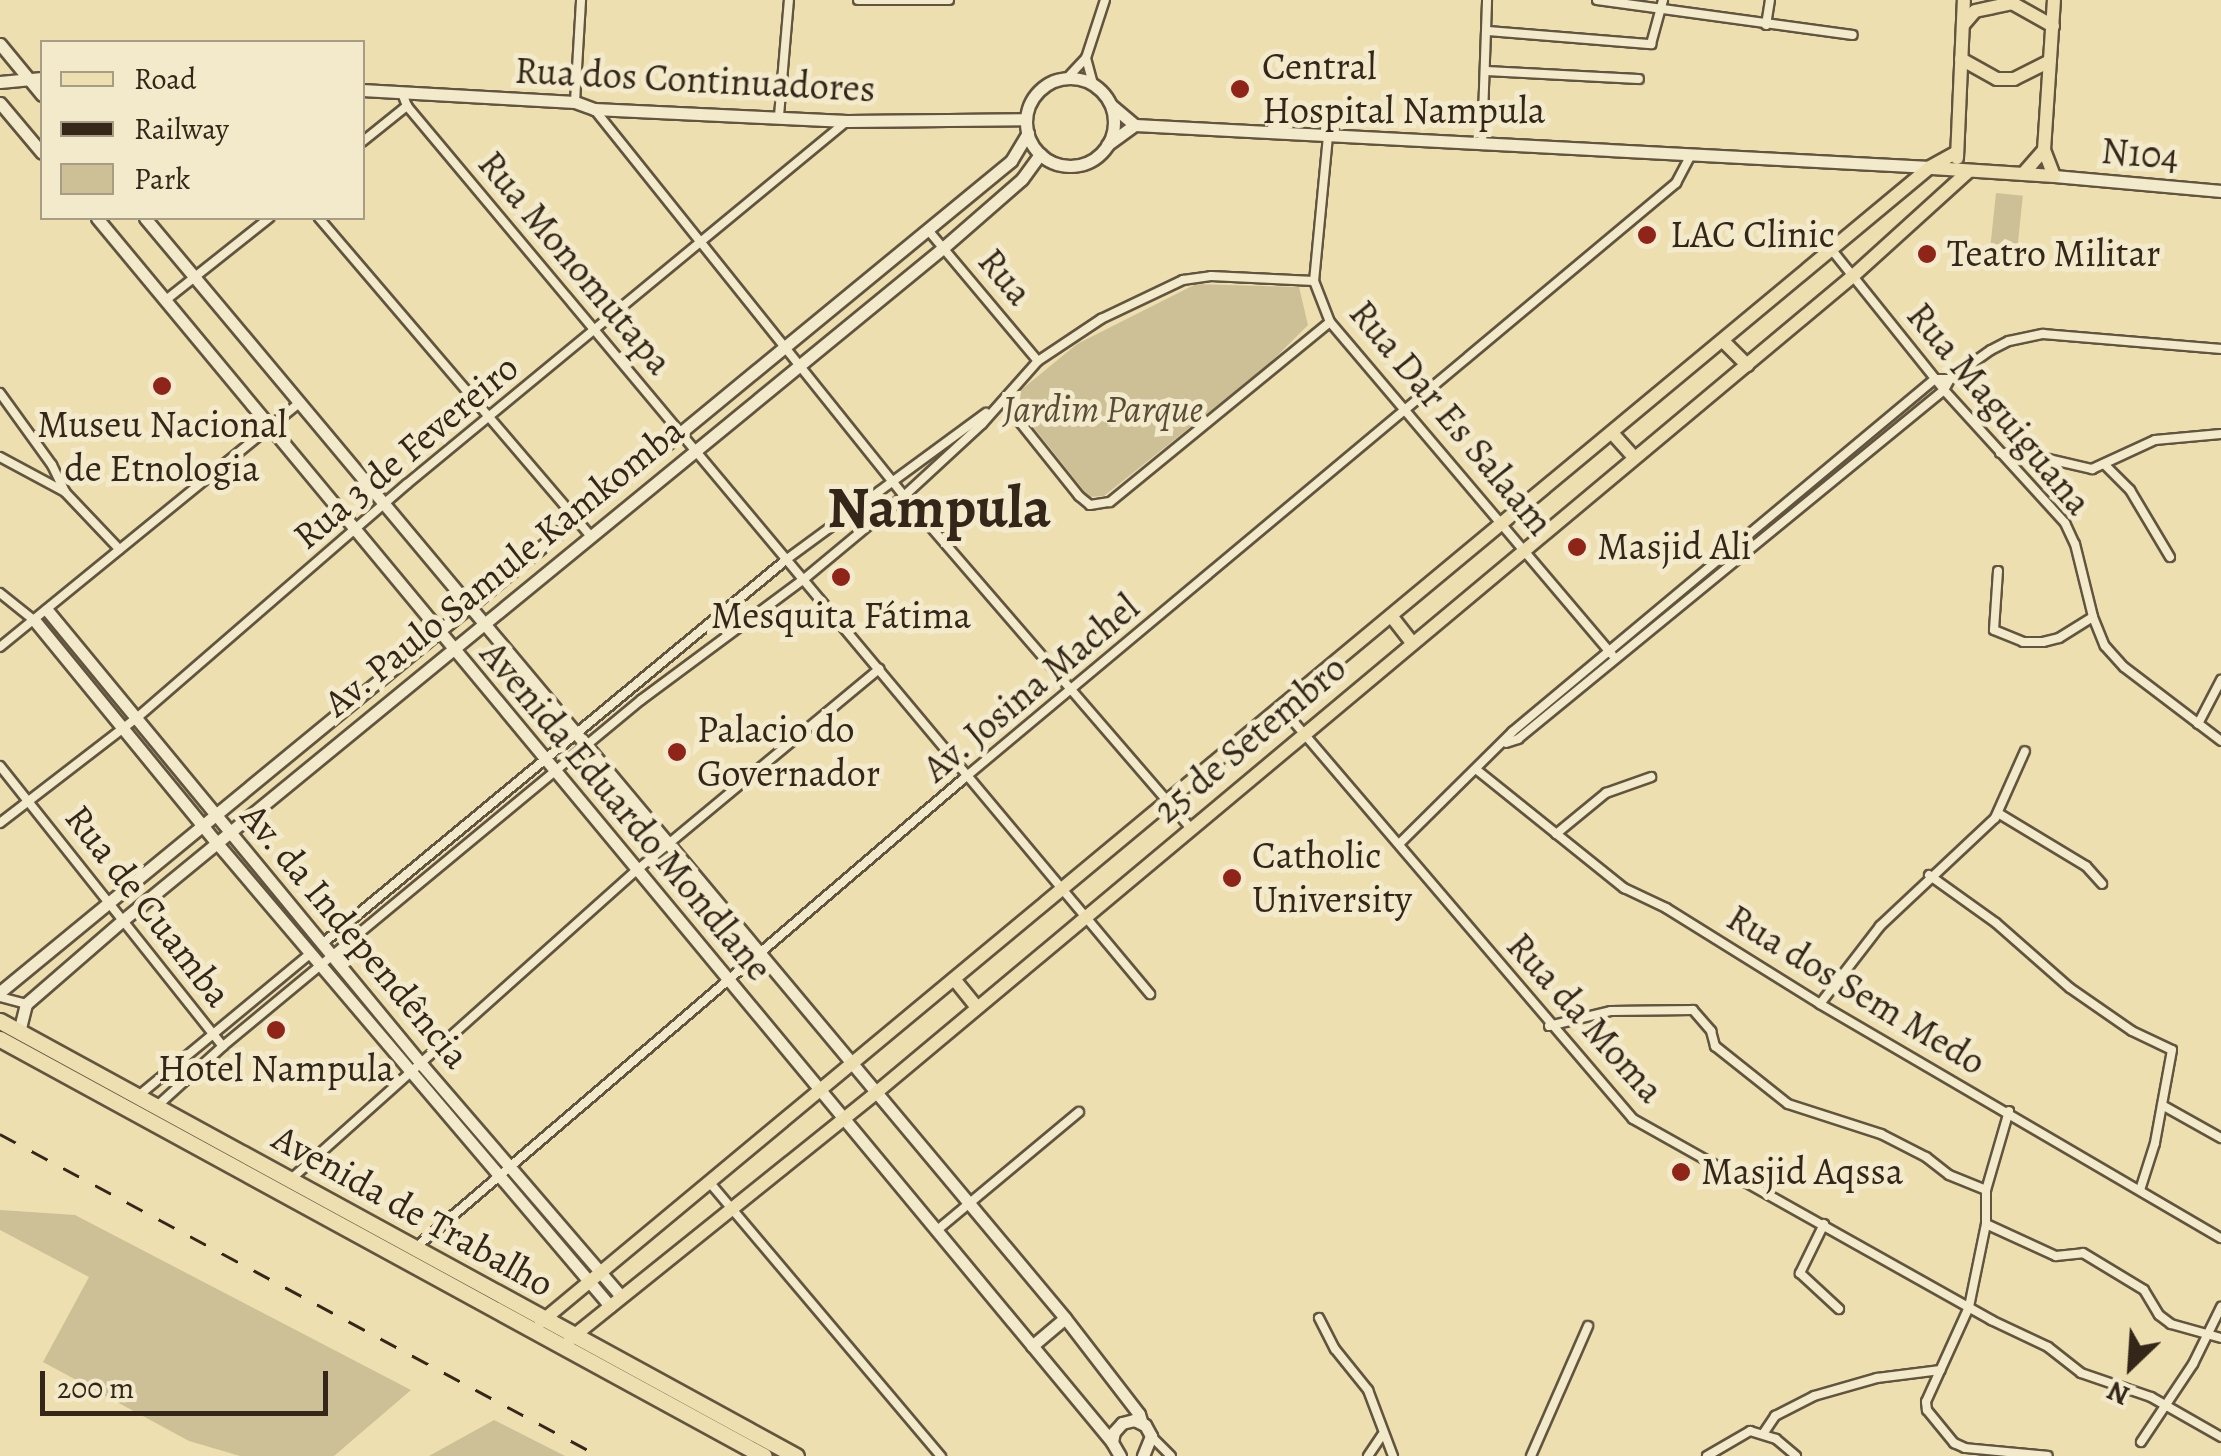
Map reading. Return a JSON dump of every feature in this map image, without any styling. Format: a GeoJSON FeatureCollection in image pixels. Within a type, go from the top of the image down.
{"type":"FeatureCollection","features":[{"type":"Feature","properties":{"kind":"highway","name":"Avenida de Trabalho"},"geometry":{"type":"LineString","coordinates":[[0,1022],[63,1064],[150,1113],[284,1185],[415,1248],[538,1324]]}},
{"type":"Feature","properties":{"kind":"highway","name":"Avenida de Trabalho"},"geometry":{"type":"LineString","coordinates":[[0,1039],[63,1064]]}},
{"type":"Feature","properties":{"kind":"highway","name":"Avenida de Trabalho"},"geometry":{"type":"LineString","coordinates":[[284,1185],[401,1259],[569,1340],[713,1421],[764,1456]]}},
{"type":"Feature","properties":{"kind":"highway","name":"Avenida de Trabalho"},"geometry":{"type":"LineString","coordinates":[[713,1421],[796,1456]]}},
{"type":"Feature","properties":{"kind":"main road"},"geometry":{"type":"LineString","coordinates":[[1964,0],[1957,152],[1959,162],[1969,171]]}},
{"type":"Feature","properties":{"kind":"main road","name":"N104"},"geometry":{"type":"LineString","coordinates":[[2054,0],[2044,150],[2054,176]]}},
{"type":"Feature","properties":{"kind":"main road"},"geometry":{"type":"LineString","coordinates":[[1963,25],[1975,11],[2012,3],[2052,26]]}},
{"type":"Feature","properties":{"kind":"main road"},"geometry":{"type":"LineString","coordinates":[[0,44],[40,93]]}},
{"type":"Feature","properties":{"kind":"main road"},"geometry":{"type":"LineString","coordinates":[[1961,59],[1997,79],[2014,79],[2050,62]]}},
{"type":"Feature","properties":{"kind":"main road"},"geometry":{"type":"LineString","coordinates":[[1136,125],[1089,162],[1074,168],[1040,154],[1024,119],[1032,98],[1070,75],[1093,84],[1136,125],[1930,168]]}},
{"type":"Feature","properties":{"kind":"main road"},"geometry":{"type":"LineString","coordinates":[[0,82],[40,78]]}},
{"type":"Feature","properties":{"kind":"main road","name":"Rua dos Continuadores"},"geometry":{"type":"LineString","coordinates":[[365,90],[575,102],[594,109],[846,121],[1024,119]]}},
{"type":"Feature","properties":{"kind":"main road"},"geometry":{"type":"LineString","coordinates":[[0,103],[40,151]]}},
{"type":"Feature","properties":{"kind":"main road"},"geometry":{"type":"LineString","coordinates":[[1107,146],[1111,105]]}},
{"type":"Feature","properties":{"kind":"main road","name":"Av. Paulo Samule Kamkomba"},"geometry":{"type":"LineString","coordinates":[[0,995],[470,602],[928,230],[1010,161],[1028,133]]}},
{"type":"Feature","properties":{"kind":"main road"},"geometry":{"type":"LineString","coordinates":[[2023,174],[2044,150]]}},
{"type":"Feature","properties":{"kind":"main road","name":"25 de Setembro"},"geometry":{"type":"LineString","coordinates":[[538,1324],[1930,168],[1957,152]]}},
{"type":"Feature","properties":{"kind":"main road","name":"Av. Paulo Samule Kamkomba"},"geometry":{"type":"LineString","coordinates":[[26,1004],[228,832],[455,652],[696,448],[944,247],[1022,179],[1040,154]]}},
{"type":"Feature","properties":{"kind":"main road","name":"N104"},"geometry":{"type":"LineString","coordinates":[[1930,168],[2221,192]]}},
{"type":"Feature","properties":{"kind":"main road","name":"25 de Setembro"},"geometry":{"type":"LineString","coordinates":[[569,1340],[877,1092],[975,1005],[1853,276],[1969,171]]}},
{"type":"Feature","properties":{"kind":"main road","name":"Avenida Eduardo Mondlane"},"geometry":{"type":"LineString","coordinates":[[99,220],[1116,1452]]}},
{"type":"Feature","properties":{"kind":"main road","name":"Avenida Eduardo Mondlane"},"geometry":{"type":"LineString","coordinates":[[147,220],[970,1203],[1065,1318],[1152,1436]]}},
{"type":"Feature","properties":{"kind":"main road"},"geometry":{"type":"LineString","coordinates":[[1724,342],[1747,365]]}},
{"type":"Feature","properties":{"kind":"main road"},"geometry":{"type":"LineString","coordinates":[[1614,434],[1634,457]]}},
{"type":"Feature","properties":{"kind":"main road","name":"Av. da Independência"},"geometry":{"type":"LineString","coordinates":[[46,610],[139,716],[214,815],[334,954],[423,1066],[621,1296]]}},
{"type":"Feature","properties":{"kind":"main road"},"geometry":{"type":"LineString","coordinates":[[1392,616],[1412,642]]}},
{"type":"Feature","properties":{"kind":"main road","name":"Av. da Independência"},"geometry":{"type":"LineString","coordinates":[[35,621],[216,842],[610,1306]]}},
{"type":"Feature","properties":{"kind":"main road"},"geometry":{"type":"LineString","coordinates":[[954,979],[975,1005]]}},
{"type":"Feature","properties":{"kind":"main road"},"geometry":{"type":"LineString","coordinates":[[19,1032],[26,1004]]}},
{"type":"Feature","properties":{"kind":"main road"},"geometry":{"type":"LineString","coordinates":[[1032,1346],[1065,1318]]}},
{"type":"Feature","properties":{"kind":"main road"},"geometry":{"type":"LineString","coordinates":[[1116,1452],[1122,1423],[1142,1424]]}},
{"type":"Feature","properties":{"kind":"main road"},"geometry":{"type":"LineString","coordinates":[[1143,1456],[1150,1448],[1152,1436]]}},
{"type":"Feature","properties":{"kind":"street"},"geometry":{"type":"LineString","coordinates":[[575,102],[581,0]]}},
{"type":"Feature","properties":{"kind":"street"},"geometry":{"type":"LineString","coordinates":[[779,116],[789,0]]}},
{"type":"Feature","properties":{"kind":"street"},"geometry":{"type":"LineString","coordinates":[[858,0],[949,0]]}},
{"type":"Feature","properties":{"kind":"street"},"geometry":{"type":"LineString","coordinates":[[1070,75],[1086,58],[1105,0]]}},
{"type":"Feature","properties":{"kind":"street"},"geometry":{"type":"LineString","coordinates":[[1482,145],[1486,0]]}},
{"type":"Feature","properties":{"kind":"street"},"geometry":{"type":"LineString","coordinates":[[1596,0],[1662,4],[1766,24],[1853,35]]}},
{"type":"Feature","properties":{"kind":"street"},"geometry":{"type":"LineString","coordinates":[[1766,24],[1770,0]]}},
{"type":"Feature","properties":{"kind":"street"},"geometry":{"type":"LineString","coordinates":[[1488,31],[1651,44],[1662,4]]}},
{"type":"Feature","properties":{"kind":"street"},"geometry":{"type":"LineString","coordinates":[[1086,58],[1093,84]]}},
{"type":"Feature","properties":{"kind":"street"},"geometry":{"type":"LineString","coordinates":[[1486,70],[1639,80]]}},
{"type":"Feature","properties":{"kind":"street","name":"Rua Monomutapa"},"geometry":{"type":"LineString","coordinates":[[402,93],[407,106],[1150,994]]}},
{"type":"Feature","properties":{"kind":"street"},"geometry":{"type":"LineString","coordinates":[[365,140],[407,106]]}},
{"type":"Feature","properties":{"kind":"street"},"geometry":{"type":"LineString","coordinates":[[594,109],[904,496],[1191,829]]}},
{"type":"Feature","properties":{"kind":"street","name":"Rua 3 de Fevereiro"},"geometry":{"type":"LineString","coordinates":[[0,823],[139,716],[488,417],[846,121]]}},
{"type":"Feature","properties":{"kind":"street","name":"Rua Dar Es Salaam"},"geometry":{"type":"LineString","coordinates":[[1328,136],[1314,281],[1330,322],[1612,655]]}},
{"type":"Feature","properties":{"kind":"street","name":"Av. Josina Machel"},"geometry":{"type":"LineString","coordinates":[[401,1259],[513,1169],[967,776],[1073,692],[1402,410],[1676,184],[1690,157]]}},
{"type":"Feature","properties":{"kind":"street"},"geometry":{"type":"LineString","coordinates":[[166,300],[266,220]]}},
{"type":"Feature","properties":{"kind":"street"},"geometry":{"type":"LineString","coordinates":[[321,220],[592,536]]}},
{"type":"Feature","properties":{"kind":"street","name":"Rua"},"geometry":{"type":"LineString","coordinates":[[928,230],[1038,361]]}},
{"type":"Feature","properties":{"kind":"street","name":"Rua Maguiguana"},"geometry":{"type":"LineString","coordinates":[[1832,250],[1944,390],[2065,523],[2075,544],[2093,617],[2106,646],[2124,667],[2221,741]]}},
{"type":"Feature","properties":{"kind":"street"},"geometry":{"type":"LineString","coordinates":[[150,1113],[321,964],[587,745],[687,664],[804,579],[904,496],[1003,401],[1038,361],[1101,319],[1183,280],[1234,276],[1314,281]]}},
{"type":"Feature","properties":{"kind":"street"},"geometry":{"type":"LineString","coordinates":[[1003,401],[1079,496],[1090,505],[1110,502],[1330,322]]}},
{"type":"Feature","properties":{"kind":"street"},"geometry":{"type":"LineString","coordinates":[[1612,655],[1944,390],[1950,379],[2009,341],[2043,334],[2221,348]]}},
{"type":"Feature","properties":{"kind":"street"},"geometry":{"type":"LineString","coordinates":[[1400,843],[1506,743],[1936,379],[1950,379]]}},
{"type":"Feature","properties":{"kind":"street"},"geometry":{"type":"LineString","coordinates":[[0,393],[52,464],[65,492]]}},
{"type":"Feature","properties":{"kind":"street"},"geometry":{"type":"LineString","coordinates":[[132,1102],[787,559],[1003,401]]}},
{"type":"Feature","properties":{"kind":"street"},"geometry":{"type":"LineString","coordinates":[[0,647],[267,425],[300,402]]}},
{"type":"Feature","properties":{"kind":"street"},"geometry":{"type":"LineString","coordinates":[[2000,453],[2027,454],[2087,469],[2155,440],[2221,434]]}},
{"type":"Feature","properties":{"kind":"street"},"geometry":{"type":"LineString","coordinates":[[0,457],[65,492],[119,548]]}},
{"type":"Feature","properties":{"kind":"street"},"geometry":{"type":"LineString","coordinates":[[2104,464],[2130,490],[2170,557]]}},
{"type":"Feature","properties":{"kind":"street"},"geometry":{"type":"LineString","coordinates":[[1998,571],[1994,630],[2024,642],[2042,642],[2059,638],[2093,617]]}},
{"type":"Feature","properties":{"kind":"street"},"geometry":{"type":"LineString","coordinates":[[0,594],[20,605],[46,610]]}},
{"type":"Feature","properties":{"kind":"street"},"geometry":{"type":"LineString","coordinates":[[20,605],[35,621]]}},
{"type":"Feature","properties":{"kind":"street"},"geometry":{"type":"LineString","coordinates":[[675,650],[687,664]]}},
{"type":"Feature","properties":{"kind":"street"},"geometry":{"type":"LineString","coordinates":[[284,1185],[413,1075],[638,870],[879,669]]}},
{"type":"Feature","properties":{"kind":"street"},"geometry":{"type":"LineString","coordinates":[[2198,724],[2221,680]]}},
{"type":"Feature","properties":{"kind":"street"},"geometry":{"type":"LineString","coordinates":[[630,687],[642,700]]}},
{"type":"Feature","properties":{"kind":"street","name":"Rua da Moma"},"geometry":{"type":"LineString","coordinates":[[1282,708],[1632,1120],[2048,1347],[2081,1373],[2128,1387],[2221,1438]]}},
{"type":"Feature","properties":{"kind":"street"},"geometry":{"type":"LineString","coordinates":[[1820,1004],[1880,926],[1998,813],[2025,751]]}},
{"type":"Feature","properties":{"kind":"street","name":"Rua de Cuamba"},"geometry":{"type":"LineString","coordinates":[[0,766],[224,1046]]}},
{"type":"Feature","properties":{"kind":"street","name":"Rua dos Sem Medo"},"geometry":{"type":"LineString","coordinates":[[1477,770],[1624,888],[1666,908],[1820,1004],[2221,1238]]}},
{"type":"Feature","properties":{"kind":"street"},"geometry":{"type":"LineString","coordinates":[[1556,834],[1606,793],[1651,777]]}},
{"type":"Feature","properties":{"kind":"street"},"geometry":{"type":"LineString","coordinates":[[1998,813],[2086,866],[2102,884]]}},
{"type":"Feature","properties":{"kind":"street"},"geometry":{"type":"LineString","coordinates":[[1929,875],[1996,923],[2070,988],[2132,1031],[2169,1047],[2173,1060],[2140,1190]]}},
{"type":"Feature","properties":{"kind":"street"},"geometry":{"type":"LineString","coordinates":[[0,995],[26,1004]]}},
{"type":"Feature","properties":{"kind":"street"},"geometry":{"type":"LineString","coordinates":[[1549,1026],[1610,1012],[1678,1006],[1694,1010],[1711,1031],[1715,1046],[1788,1104],[1881,1134],[1926,1157],[1950,1175],[1986,1190]]}},
{"type":"Feature","properties":{"kind":"street"},"geometry":{"type":"LineString","coordinates":[[2162,1105],[2221,1138]]}},
{"type":"Feature","properties":{"kind":"street"},"geometry":{"type":"LineString","coordinates":[[936,1231],[1079,1112]]}},
{"type":"Feature","properties":{"kind":"street"},"geometry":{"type":"LineString","coordinates":[[2009,1112],[1986,1190],[1986,1224],[1970,1307],[1940,1370],[1927,1410],[1954,1443],[2048,1456]]}},
{"type":"Feature","properties":{"kind":"street"},"geometry":{"type":"LineString","coordinates":[[710,1183],[941,1456]]}},
{"type":"Feature","properties":{"kind":"street"},"geometry":{"type":"LineString","coordinates":[[1824,1224],[1800,1273],[1840,1309]]}},
{"type":"Feature","properties":{"kind":"street"},"geometry":{"type":"LineString","coordinates":[[1986,1224],[2061,1258],[2074,1250],[2083,1253],[2144,1290],[2159,1316],[2171,1324],[2221,1338]]}},
{"type":"Feature","properties":{"kind":"street"},"geometry":{"type":"LineString","coordinates":[[2141,1442],[2211,1333],[2221,1307]]}},
{"type":"Feature","properties":{"kind":"street"},"geometry":{"type":"LineString","coordinates":[[1318,1318],[1368,1390],[1382,1436],[1394,1456]]}},
{"type":"Feature","properties":{"kind":"street"},"geometry":{"type":"LineString","coordinates":[[1531,1456],[1588,1326]]}},
{"type":"Feature","properties":{"kind":"street"},"geometry":{"type":"LineString","coordinates":[[1763,1434],[1775,1416],[1814,1396],[1876,1378],[1940,1370]]}},
{"type":"Feature","properties":{"kind":"street"},"geometry":{"type":"LineString","coordinates":[[1707,1456],[1738,1435],[1763,1434],[1796,1456]]}},
{"type":"Feature","properties":{"kind":"street"},"geometry":{"type":"LineString","coordinates":[[1152,1436],[1171,1456]]}},
{"type":"Feature","properties":{"kind":"street"},"geometry":{"type":"LineString","coordinates":[[1368,1456],[1382,1436]]}},
{"type":"Feature","properties":{"kind":"green space"},"geometry":{"type":"Polygon","coordinates":[[[1996,193],[2023,196],[2017,248],[1991,245],[1996,193]]]}},
{"type":"Feature","properties":{"kind":"green space","name":"Jardim Parque"},"geometry":{"type":"Polygon","coordinates":[[[1196,284],[1299,287],[1308,325],[1268,365],[1104,496],[1089,497],[1019,409],[1021,390],[1077,344],[1196,284]]]}},
{"type":"Feature","properties":{"kind":"green space"},"geometry":{"type":"Polygon","coordinates":[[[0,1210],[75,1215],[411,1390],[334,1456],[240,1456],[189,1441],[43,1362],[89,1277],[0,1230],[0,1210]]]}},
{"type":"Feature","properties":{"kind":"green space"},"geometry":{"type":"Polygon","coordinates":[[[494,1420],[565,1456],[429,1456],[494,1420]]]}},
{"type":"Feature","properties":{"kind":"railway"},"geometry":{"type":"LineString","coordinates":[[0,1134],[599,1456]]}},
{"type":"Feature","properties":{"kind":"place","name":"Central Hospital Nampula"},"geometry":{"type":"Point","coordinates":[1240,89]}},
{"type":"Feature","properties":{"kind":"place","name":"LAC Clinic"},"geometry":{"type":"Point","coordinates":[1647,235]}},
{"type":"Feature","properties":{"kind":"place","name":"Teatro Militar"},"geometry":{"type":"Point","coordinates":[1927,254]}},
{"type":"Feature","properties":{"kind":"place","name":"Museu Nacional de Etnologia"},"geometry":{"type":"Point","coordinates":[162,386]}},
{"type":"Feature","properties":{"kind":"place","name":"Masjid Ali"},"geometry":{"type":"Point","coordinates":[1577,547]}},
{"type":"Feature","properties":{"kind":"place","name":"Mesquita Fátima"},"geometry":{"type":"Point","coordinates":[841,577]}},
{"type":"Feature","properties":{"kind":"place","name":"Palacio do Governador"},"geometry":{"type":"Point","coordinates":[677,752]}},
{"type":"Feature","properties":{"kind":"place","name":"Catholic University"},"geometry":{"type":"Point","coordinates":[1232,878]}},
{"type":"Feature","properties":{"kind":"place","name":"Hotel Nampula"},"geometry":{"type":"Point","coordinates":[276,1030]}},
{"type":"Feature","properties":{"kind":"place","name":"Masjid Aqssa"},"geometry":{"type":"Point","coordinates":[1681,1172]}},
{"type":"Feature","properties":{"kind":"district","name":"Nampula"},"geometry":{"type":"Point","coordinates":[939,508]}}]}
